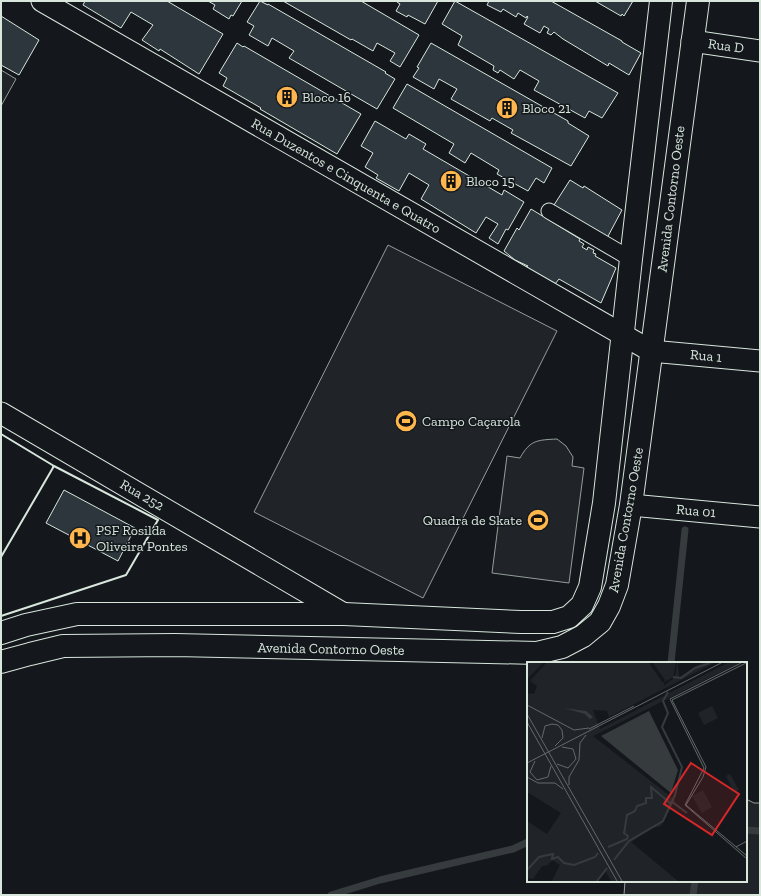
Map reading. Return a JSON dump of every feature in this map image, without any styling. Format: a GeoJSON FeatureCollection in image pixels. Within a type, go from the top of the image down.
{"type":"FeatureCollection","features":[{"type":"Feature","properties":{"kind":"street","name":"Rua Duzentos e Cinquenta e Quatro"},"geometry":{"type":"LineString","coordinates":[[42,1],[651,351]]}},
{"type":"Feature","properties":{"kind":"street","name":"Avenida Contorno Oeste"},"geometry":{"type":"LineString","coordinates":[[1,633],[26,625],[77,614],[344,614],[521,622],[553,622],[569,617],[582,605],[590,587],[604,503],[661,1]]}},
{"type":"Feature","properties":{"kind":"street","name":"Avenida Contorno Oeste"},"geometry":{"type":"LineString","coordinates":[[1,662],[63,646],[175,645],[537,653],[562,647],[583,636],[600,622],[609,606],[617,585],[631,505],[698,1]]}},
{"type":"Feature","properties":{"kind":"street","name":"Rua D"},"geometry":{"type":"LineString","coordinates":[[692,41],[760,51]]}},
{"type":"Feature","properties":{"kind":"street"},"geometry":{"type":"LineString","coordinates":[[549,211],[631,259]]}},
{"type":"Feature","properties":{"kind":"street","name":"Rua 1"},"geometry":{"type":"LineString","coordinates":[[651,351],[760,361]]}},
{"type":"Feature","properties":{"kind":"street","name":"Rua 252"},"geometry":{"type":"LineString","coordinates":[[1,413],[344,614]]}},
{"type":"Feature","properties":{"kind":"street","name":"Rua 01"},"geometry":{"type":"LineString","coordinates":[[631,505],[760,517]]}},
{"type":"Feature","properties":{"kind":"street"},"geometry":{"type":"LineString","coordinates":[[582,605],[600,622]]}},
{"type":"Feature","properties":{"kind":"shaded area"},"geometry":{"type":"Polygon","coordinates":[[[1,70],[16,79],[1,106],[1,70]]]}},
{"type":"Feature","properties":{"kind":"shaded area","name":"Campo Caçarola"},"geometry":{"type":"Polygon","coordinates":[[[388,245],[557,331],[423,598],[254,512],[388,245]]]}},
{"type":"Feature","properties":{"kind":"shaded area","name":"Quadra de Skate"},"geometry":{"type":"Polygon","coordinates":[[[557,439],[566,446],[573,457],[572,466],[584,468],[569,583],[492,573],[507,456],[520,458],[531,444],[544,440],[557,439]]]}},
{"type":"Feature","properties":{"kind":"shaded area"},"geometry":{"type":"Polygon","coordinates":[[[747,800],[754,803],[760,803],[760,895],[624,895],[625,882],[747,882],[747,800]]]}},
{"type":"Feature","properties":{"kind":"building"},"geometry":{"type":"Polygon","coordinates":[[[85,1],[167,1],[223,34],[199,74],[160,49],[159,51],[142,40],[153,25],[131,12],[121,28],[83,5],[85,1]]]}},
{"type":"Feature","properties":{"kind":"building"},"geometry":{"type":"Polygon","coordinates":[[[208,1],[242,1],[233,16],[231,15],[229,19],[213,9],[215,5],[208,1]]]}},
{"type":"Feature","properties":{"kind":"building"},"geometry":{"type":"Polygon","coordinates":[[[260,1],[268,4],[386,72],[385,73],[395,79],[377,109],[289,58],[294,51],[272,38],[268,46],[249,35],[254,26],[247,22],[260,1]]]}},
{"type":"Feature","properties":{"kind":"building"},"geometry":{"type":"Polygon","coordinates":[[[283,1],[361,1],[419,35],[400,67],[390,61],[395,53],[377,43],[373,51],[283,1]]]}},
{"type":"Feature","properties":{"kind":"building"},"geometry":{"type":"Polygon","coordinates":[[[397,1],[438,1],[425,24],[408,15],[407,17],[396,11],[400,4],[397,1]]]}},
{"type":"Feature","properties":{"kind":"building"},"geometry":{"type":"Polygon","coordinates":[[[455,1],[618,93],[602,118],[589,111],[585,118],[534,90],[539,81],[520,70],[514,79],[500,70],[498,73],[493,70],[494,66],[458,45],[462,36],[442,24],[455,1]]]}},
{"type":"Feature","properties":{"kind":"building"},"geometry":{"type":"Polygon","coordinates":[[[489,1],[551,1],[641,53],[629,75],[609,63],[608,66],[554,32],[551,35],[547,33],[549,29],[544,26],[540,33],[524,24],[528,17],[527,16],[526,18],[518,13],[516,17],[503,9],[501,12],[487,5],[489,1]]]}},
{"type":"Feature","properties":{"kind":"building"},"geometry":{"type":"Polygon","coordinates":[[[595,1],[633,1],[624,16],[622,14],[621,16],[595,1]]]}},
{"type":"Feature","properties":{"kind":"building"},"geometry":{"type":"Polygon","coordinates":[[[1,16],[39,40],[19,75],[1,65],[1,16]]]}},
{"type":"Feature","properties":{"kind":"building","name":"Bloco 16"},"geometry":{"type":"Polygon","coordinates":[[[237,43],[361,114],[337,154],[223,86],[227,78],[219,73],[237,43]]]}},
{"type":"Feature","properties":{"kind":"building","name":"Bloco 21"},"geometry":{"type":"Polygon","coordinates":[[[431,43],[568,121],[568,123],[589,136],[571,166],[511,133],[513,130],[492,118],[490,121],[451,99],[457,89],[439,79],[434,89],[413,77],[431,43]]]}},
{"type":"Feature","properties":{"kind":"building"},"geometry":{"type":"Polygon","coordinates":[[[407,84],[552,168],[544,183],[536,178],[528,191],[497,174],[499,170],[471,153],[465,163],[449,153],[454,144],[393,108],[407,84]]]}},
{"type":"Feature","properties":{"kind":"building","name":"Bloco 15"},"geometry":{"type":"Polygon","coordinates":[[[375,121],[406,139],[409,134],[426,144],[423,149],[502,195],[504,190],[524,202],[498,244],[489,238],[498,224],[486,217],[476,233],[421,199],[429,185],[409,173],[399,191],[376,178],[378,175],[365,167],[373,153],[361,146],[375,121]]]}},
{"type":"Feature","properties":{"kind":"building"},"geometry":{"type":"Polygon","coordinates":[[[570,180],[583,188],[584,186],[622,210],[607,238],[581,224],[554,205],[570,180]]]}},
{"type":"Feature","properties":{"kind":"building"},"geometry":{"type":"Polygon","coordinates":[[[531,209],[580,239],[579,241],[584,244],[582,247],[587,250],[588,247],[594,250],[593,253],[596,254],[595,256],[616,268],[601,303],[559,279],[555,284],[526,267],[528,266],[515,260],[504,251],[517,228],[519,230],[531,209]]]}},
{"type":"Feature","properties":{"kind":"building"},"geometry":{"type":"Polygon","coordinates":[[[64,490],[135,528],[118,561],[46,523],[64,490]]]}},
{"type":"Feature","properties":{"kind":"waterway"},"geometry":{"type":"LineString","coordinates":[[671,662],[685,530]]}},
{"type":"Feature","properties":{"kind":"waterway"},"geometry":{"type":"LineString","coordinates":[[747,830],[760,831]]}},
{"type":"Feature","properties":{"kind":"waterway"},"geometry":{"type":"LineString","coordinates":[[331,895],[380,880],[513,849],[527,842]]}},
{"type":"Feature","properties":{"kind":"waterway"},"geometry":{"type":"LineString","coordinates":[[693,895],[695,882]]}},
{"type":"Feature","properties":{"kind":"wall"},"geometry":{"type":"LineString","coordinates":[[1,434],[54,466],[53,467]]}},
{"type":"Feature","properties":{"kind":"wall"},"geometry":{"type":"LineString","coordinates":[[1,557],[54,466],[158,520],[126,575],[1,616]]}},
{"type":"Feature","properties":{"kind":"place","name":"Bloco 16"},"geometry":{"type":"Point","coordinates":[287,97]}},
{"type":"Feature","properties":{"kind":"place","name":"Bloco 21"},"geometry":{"type":"Point","coordinates":[507,108]}},
{"type":"Feature","properties":{"kind":"place","name":"Bloco 15"},"geometry":{"type":"Point","coordinates":[451,181]}},
{"type":"Feature","properties":{"kind":"place","name":"Campo Caçarola"},"geometry":{"type":"Point","coordinates":[406,421]}},
{"type":"Feature","properties":{"kind":"place","name":"Quadra de Skate"},"geometry":{"type":"Point","coordinates":[538,520]}},
{"type":"Feature","properties":{"kind":"place","name":"PSF Rosilda Oliveira Pontes"},"geometry":{"type":"Point","coordinates":[80,538]}}]}
